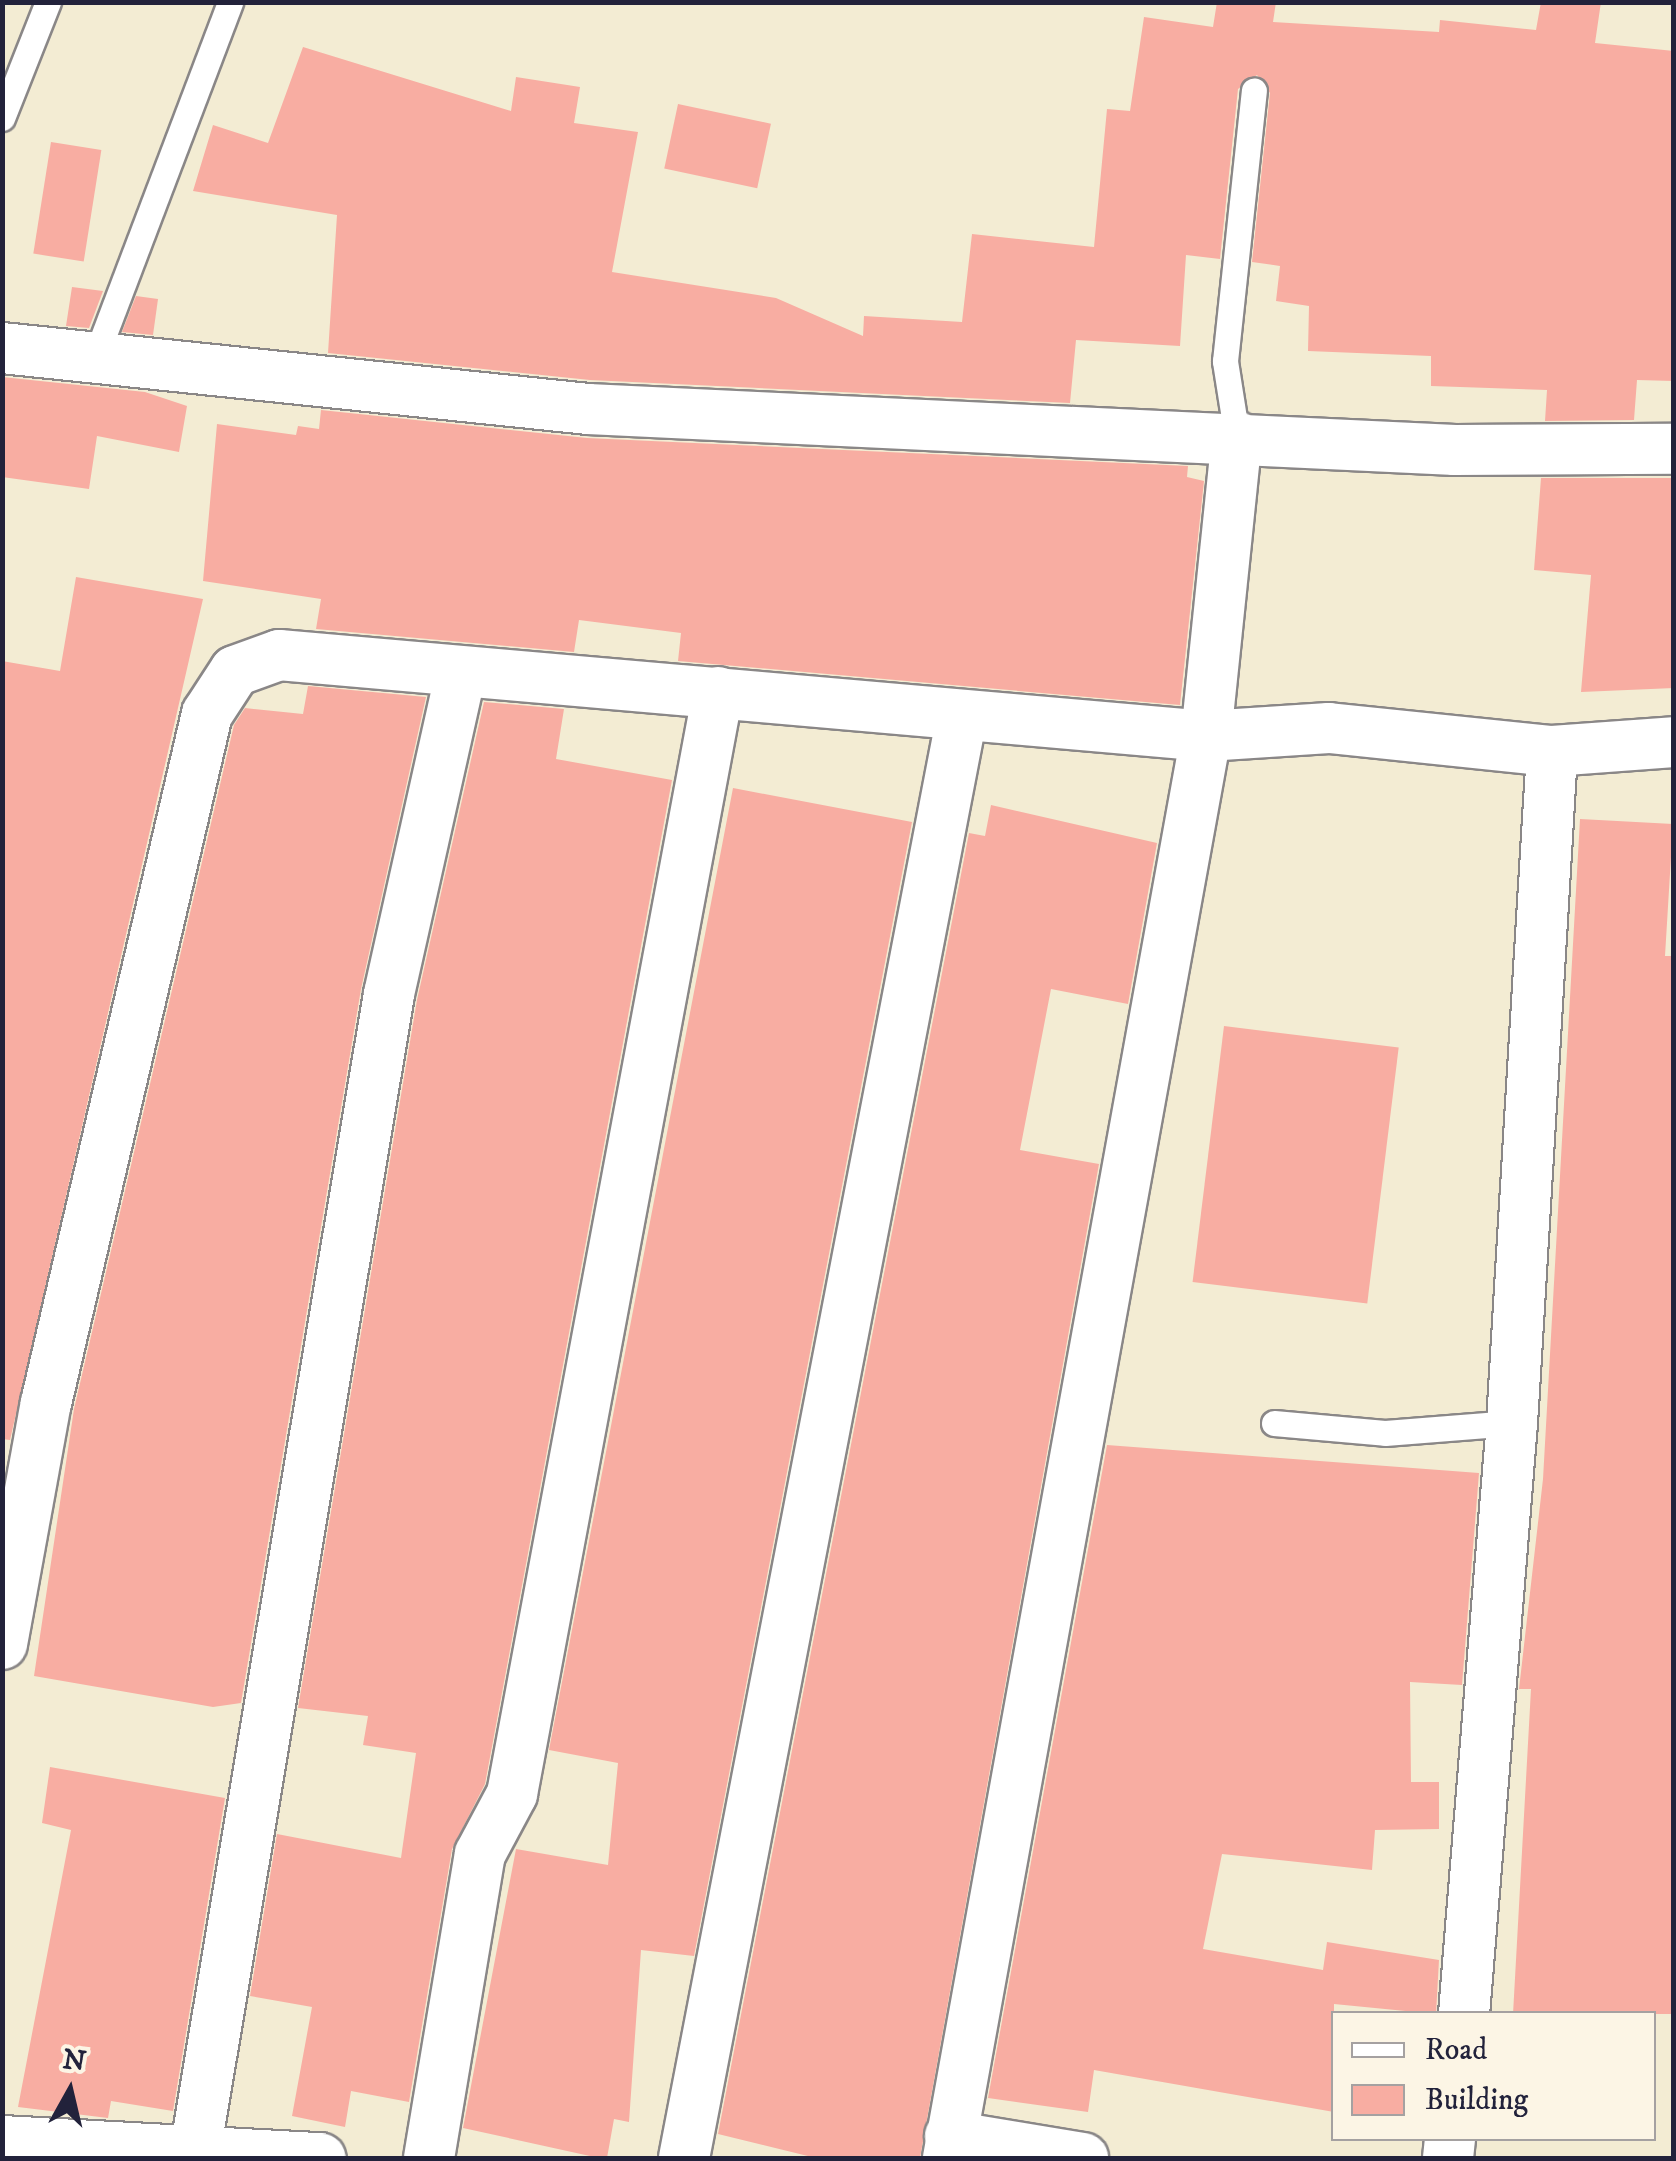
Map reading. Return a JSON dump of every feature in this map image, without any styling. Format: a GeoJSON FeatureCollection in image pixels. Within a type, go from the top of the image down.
{"type":"FeatureCollection","features":[{"type":"Feature","properties":{"kind":"street"},"geometry":{"type":"LineString","coordinates":[[2,348],[588,409],[1455,450],[1674,449]]}},
{"type":"Feature","properties":{"kind":"street"},"geometry":{"type":"LineString","coordinates":[[1083,2158],[949,2148],[1206,736],[1237,437]]}},
{"type":"Feature","properties":{"kind":"street"},"geometry":{"type":"LineString","coordinates":[[2,1644],[46,1403],[207,714],[235,671],[279,656],[460,676],[718,692],[1206,736],[1329,728],[1552,751],[1674,742]]}},
{"type":"Feature","properties":{"kind":"street"},"geometry":{"type":"LineString","coordinates":[[195,2152],[389,994],[460,676]]}},
{"type":"Feature","properties":{"kind":"street"},"geometry":{"type":"LineString","coordinates":[[430,2158],[480,1854],[512,1794],[718,692]]}},
{"type":"Feature","properties":{"kind":"street"},"geometry":{"type":"LineString","coordinates":[[684,2158],[962,716]]}},
{"type":"Feature","properties":{"kind":"street"},"geometry":{"type":"LineString","coordinates":[[1464,2011],[1512,1424],[1552,751]]}},
{"type":"Feature","properties":{"kind":"street"},"geometry":{"type":"LineString","coordinates":[[2,2141],[321,2158]]}},
{"type":"Feature","properties":{"kind":"lane"},"geometry":{"type":"LineString","coordinates":[[2,118],[48,2]]}},
{"type":"Feature","properties":{"kind":"lane"},"geometry":{"type":"LineString","coordinates":[[95,358],[230,2]]}},
{"type":"Feature","properties":{"kind":"lane"},"geometry":{"type":"LineString","coordinates":[[1237,437],[1225,362],[1254,91]]}},
{"type":"Feature","properties":{"kind":"lane"},"geometry":{"type":"LineString","coordinates":[[1274,1423],[1385,1433],[1512,1424]]}},
{"type":"Feature","properties":{"kind":"building"},"geometry":{"type":"Polygon","coordinates":[[[1217,2],[1276,2],[1273,22],[1439,32],[1440,20],[1536,30],[1541,2],[1601,2],[1595,43],[1674,51],[1674,381],[1637,380],[1634,420],[1545,421],[1547,390],[1431,386],[1431,356],[1308,351],[1309,306],[1276,301],[1280,266],[1252,262],[1270,93],[1257,75],[1238,89],[1220,259],[1186,255],[1180,346],[1076,340],[1070,403],[590,380],[328,353],[337,215],[193,191],[213,125],[268,143],[303,47],[511,111],[516,77],[580,87],[574,123],[638,132],[612,272],[776,298],[863,336],[864,316],[962,322],[972,234],[1094,247],[1107,109],[1130,111],[1144,17],[1213,27],[1217,2]]]}},
{"type":"Feature","properties":{"kind":"building"},"geometry":{"type":"Polygon","coordinates":[[[678,104],[771,124],[757,188],[664,169],[678,104]]]}},
{"type":"Feature","properties":{"kind":"building"},"geometry":{"type":"Polygon","coordinates":[[[51,142],[101,150],[84,262],[33,254],[51,142]]]}},
{"type":"Feature","properties":{"kind":"building"},"geometry":{"type":"Polygon","coordinates":[[[72,287],[103,291],[89,328],[66,326],[72,287]]]}},
{"type":"Feature","properties":{"kind":"building"},"geometry":{"type":"Polygon","coordinates":[[[136,296],[158,299],[153,335],[122,332],[136,296]]]}},
{"type":"Feature","properties":{"kind":"building"},"geometry":{"type":"Polygon","coordinates":[[[2,377],[145,392],[187,406],[179,452],[97,436],[89,489],[2,477],[2,377]]]}},
{"type":"Feature","properties":{"kind":"building"},"geometry":{"type":"Polygon","coordinates":[[[321,410],[587,438],[1188,466],[1187,477],[1204,481],[1180,705],[678,661],[681,633],[579,620],[574,652],[316,629],[321,599],[203,581],[217,424],[296,435],[298,426],[319,429],[321,410]]]}},
{"type":"Feature","properties":{"kind":"building"},"geometry":{"type":"Polygon","coordinates":[[[1541,478],[1674,478],[1674,688],[1581,692],[1591,575],[1534,570],[1541,478]]]}},
{"type":"Feature","properties":{"kind":"building"},"geometry":{"type":"Polygon","coordinates":[[[76,577],[203,599],[10,1440],[2,1439],[2,661],[60,671],[76,577]]]}},
{"type":"Feature","properties":{"kind":"building"},"geometry":{"type":"Polygon","coordinates":[[[308,686],[426,697],[361,989],[241,1703],[213,1707],[34,1676],[74,1409],[234,725],[245,708],[303,714],[308,686]]]}},
{"type":"Feature","properties":{"kind":"building"},"geometry":{"type":"Polygon","coordinates":[[[484,702],[564,709],[556,759],[672,780],[485,1784],[452,1849],[409,2102],[351,2091],[345,2127],[292,2116],[312,2007],[250,1996],[277,1834],[401,1858],[416,1753],[363,1745],[368,1716],[298,1708],[417,1000],[484,702]]]}},
{"type":"Feature","properties":{"kind":"building"},"geometry":{"type":"Polygon","coordinates":[[[733,788],[912,822],[694,1956],[641,1950],[629,2122],[614,2119],[607,2158],[599,2158],[463,2128],[516,1849],[608,1865],[618,1763],[549,1750],[733,788]]]}},
{"type":"Feature","properties":{"kind":"building"},"geometry":{"type":"Polygon","coordinates":[[[991,805],[1157,843],[1128,1004],[1051,989],[1020,1150],[1099,1164],[920,2158],[816,2158],[718,2134],[969,833],[985,836],[991,805]]]}},
{"type":"Feature","properties":{"kind":"building"},"geometry":{"type":"Polygon","coordinates":[[[1580,819],[1673,824],[1665,956],[1674,956],[1674,2014],[1513,2011],[1531,1689],[1519,1689],[1543,1479],[1580,819]]]}},
{"type":"Feature","properties":{"kind":"building"},"geometry":{"type":"Polygon","coordinates":[[[1224,1026],[1399,1047],[1367,1304],[1193,1282],[1224,1026]]]}},
{"type":"Feature","properties":{"kind":"building"},"geometry":{"type":"Polygon","coordinates":[[[1107,1445],[1479,1473],[1462,1685],[1410,1682],[1411,1782],[1439,1782],[1439,1829],[1375,1830],[1372,1870],[1222,1854],[1203,1949],[1323,1970],[1327,1942],[1439,1960],[1436,2011],[1334,2004],[1331,2111],[1094,2070],[1088,2112],[988,2098],[1107,1445]]]}},
{"type":"Feature","properties":{"kind":"building"},"geometry":{"type":"Polygon","coordinates":[[[50,1767],[225,1798],[173,2111],[111,2101],[108,2118],[18,2107],[71,1830],[42,1823],[50,1767]]]}}]}
